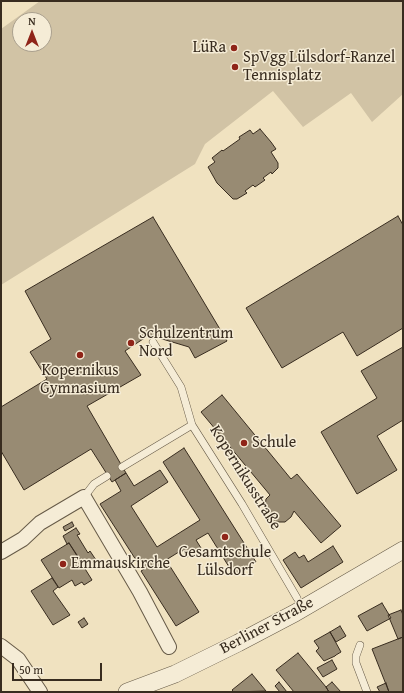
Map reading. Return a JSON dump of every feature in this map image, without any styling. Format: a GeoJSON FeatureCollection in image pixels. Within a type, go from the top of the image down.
{"type":"FeatureCollection","features":[{"type":"Feature","properties":{"kind":"street"},"geometry":{"type":"LineString","coordinates":[[1,552],[23,539],[40,522],[84,497],[140,592],[169,648]]}},
{"type":"Feature","properties":{"kind":"street","name":"Berliner Straße"},"geometry":{"type":"LineString","coordinates":[[126,692],[175,674],[238,644],[295,613],[403,550]]}},
{"type":"Feature","properties":{"kind":"street"},"geometry":{"type":"LineString","coordinates":[[1,646],[18,659],[40,692]]}},
{"type":"Feature","properties":{"kind":"lane"},"geometry":{"type":"LineString","coordinates":[[152,342],[181,387],[192,425]]}},
{"type":"Feature","properties":{"kind":"lane","name":"Kopernikusstraße"},"geometry":{"type":"LineString","coordinates":[[122,466],[192,425],[242,504],[297,598]]}},
{"type":"Feature","properties":{"kind":"lane"},"geometry":{"type":"LineString","coordinates":[[84,497],[94,484],[107,476]]}},
{"type":"Feature","properties":{"kind":"lane"},"geometry":{"type":"LineString","coordinates":[[360,645],[356,656],[356,663],[367,692]]}},
{"type":"Feature","properties":{"kind":"shaded area"},"geometry":{"type":"Polygon","coordinates":[[[40,1],[403,1],[403,94],[372,122],[351,93],[303,127],[273,91],[205,144],[195,164],[1,285],[1,29],[12,21],[12,52],[52,52],[52,12],[25,12],[40,1]]]}},
{"type":"Feature","properties":{"kind":"building"},"geometry":{"type":"Polygon","coordinates":[[[260,129],[276,149],[271,152],[278,163],[278,168],[272,174],[271,172],[263,178],[265,180],[255,187],[253,185],[245,191],[247,193],[237,199],[233,199],[217,183],[208,167],[215,162],[212,158],[240,139],[239,137],[250,130],[253,134],[260,129]]]}},
{"type":"Feature","properties":{"kind":"building"},"geometry":{"type":"Polygon","coordinates":[[[398,216],[403,225],[403,328],[357,356],[343,332],[282,368],[246,308],[398,216]]]}},
{"type":"Feature","properties":{"kind":"building","name":"Kopernikus Gymnasium"},"geometry":{"type":"Polygon","coordinates":[[[153,217],[227,341],[195,358],[189,347],[149,335],[125,351],[141,375],[87,406],[126,473],[112,482],[91,449],[24,490],[1,451],[1,407],[47,379],[30,352],[51,339],[25,291],[153,217]]]}},
{"type":"Feature","properties":{"kind":"building"},"geometry":{"type":"Polygon","coordinates":[[[403,347],[403,420],[377,436],[397,470],[357,494],[321,432],[377,398],[361,371],[403,347]]]}},
{"type":"Feature","properties":{"kind":"building","name":"Schule"},"geometry":{"type":"Polygon","coordinates":[[[222,395],[291,479],[297,474],[341,526],[321,543],[294,511],[291,517],[285,522],[274,522],[267,515],[265,506],[266,499],[270,495],[201,412],[222,395]]]}},
{"type":"Feature","properties":{"kind":"building","name":"Gesamtschule Lülsdorf"},"geometry":{"type":"Polygon","coordinates":[[[184,448],[256,562],[234,575],[208,533],[196,540],[201,548],[187,557],[182,550],[166,560],[199,612],[176,626],[141,571],[146,568],[139,558],[136,560],[100,504],[121,491],[115,480],[126,473],[134,486],[160,470],[168,482],[131,506],[157,547],[200,520],[163,462],[184,448]]]}},
{"type":"Feature","properties":{"kind":"building"},"geometry":{"type":"Polygon","coordinates":[[[72,522],[74,526],[65,531],[63,527],[72,522]]]}},
{"type":"Feature","properties":{"kind":"building"},"geometry":{"type":"Polygon","coordinates":[[[76,528],[80,534],[77,535],[88,553],[90,551],[96,560],[85,567],[69,543],[67,544],[63,536],[76,528]]]}},
{"type":"Feature","properties":{"kind":"building","name":"Emmauskirche"},"geometry":{"type":"Polygon","coordinates":[[[69,543],[92,580],[84,585],[82,582],[75,586],[72,580],[59,588],[41,560],[69,543]]]}},
{"type":"Feature","properties":{"kind":"building"},"geometry":{"type":"Polygon","coordinates":[[[333,546],[343,562],[301,588],[283,560],[295,552],[299,558],[304,555],[308,562],[333,546]]]}},
{"type":"Feature","properties":{"kind":"building"},"geometry":{"type":"Polygon","coordinates":[[[52,578],[58,587],[53,591],[70,615],[53,625],[31,591],[52,578]]]}},
{"type":"Feature","properties":{"kind":"building"},"geometry":{"type":"Polygon","coordinates":[[[382,603],[391,618],[367,631],[358,616],[382,603]]]}},
{"type":"Feature","properties":{"kind":"building"},"geometry":{"type":"Polygon","coordinates":[[[401,610],[403,615],[403,637],[398,639],[388,615],[401,610]]]}},
{"type":"Feature","properties":{"kind":"building"},"geometry":{"type":"Polygon","coordinates":[[[84,618],[88,624],[82,628],[78,622],[84,618]]]}},
{"type":"Feature","properties":{"kind":"building"},"geometry":{"type":"Polygon","coordinates":[[[340,626],[346,636],[336,642],[330,632],[340,626]]]}},
{"type":"Feature","properties":{"kind":"building"},"geometry":{"type":"Polygon","coordinates":[[[330,632],[341,652],[324,661],[316,651],[319,648],[314,641],[330,632]]]}},
{"type":"Feature","properties":{"kind":"building"},"geometry":{"type":"Polygon","coordinates":[[[403,637],[403,692],[389,692],[372,649],[403,637]]]}},
{"type":"Feature","properties":{"kind":"building"},"geometry":{"type":"Polygon","coordinates":[[[298,653],[329,692],[294,692],[276,670],[298,653]]]}},
{"type":"Feature","properties":{"kind":"building"},"geometry":{"type":"Polygon","coordinates":[[[332,660],[337,669],[323,677],[317,668],[332,660]]]}},
{"type":"Feature","properties":{"kind":"building"},"geometry":{"type":"Polygon","coordinates":[[[252,674],[266,691],[234,692],[232,690],[252,674]]]}},
{"type":"Feature","properties":{"kind":"building"},"geometry":{"type":"Polygon","coordinates":[[[279,682],[287,692],[280,692],[275,686],[279,682]]]}},
{"type":"Feature","properties":{"kind":"building"},"geometry":{"type":"Polygon","coordinates":[[[332,682],[341,692],[329,692],[326,687],[332,682]]]}},
{"type":"Feature","properties":{"kind":"building"},"geometry":{"type":"Polygon","coordinates":[[[386,683],[389,692],[380,692],[377,687],[386,683]]]}},
{"type":"Feature","properties":{"kind":"place","name":"LüRa"},"geometry":{"type":"Point","coordinates":[234,48]}},
{"type":"Feature","properties":{"kind":"place","name":"SpVgg Lülsdorf-Ranzel Tennisplatz"},"geometry":{"type":"Point","coordinates":[235,67]}},
{"type":"Feature","properties":{"kind":"place","name":"Schulzentrum Nord"},"geometry":{"type":"Point","coordinates":[131,343]}},
{"type":"Feature","properties":{"kind":"place","name":"Kopernikus Gymnasium"},"geometry":{"type":"Point","coordinates":[80,355]}},
{"type":"Feature","properties":{"kind":"place","name":"Schule"},"geometry":{"type":"Point","coordinates":[244,443]}},
{"type":"Feature","properties":{"kind":"place","name":"Gesamtschule Lülsdorf"},"geometry":{"type":"Point","coordinates":[225,537]}},
{"type":"Feature","properties":{"kind":"place","name":"Emmauskirche"},"geometry":{"type":"Point","coordinates":[63,564]}}]}
